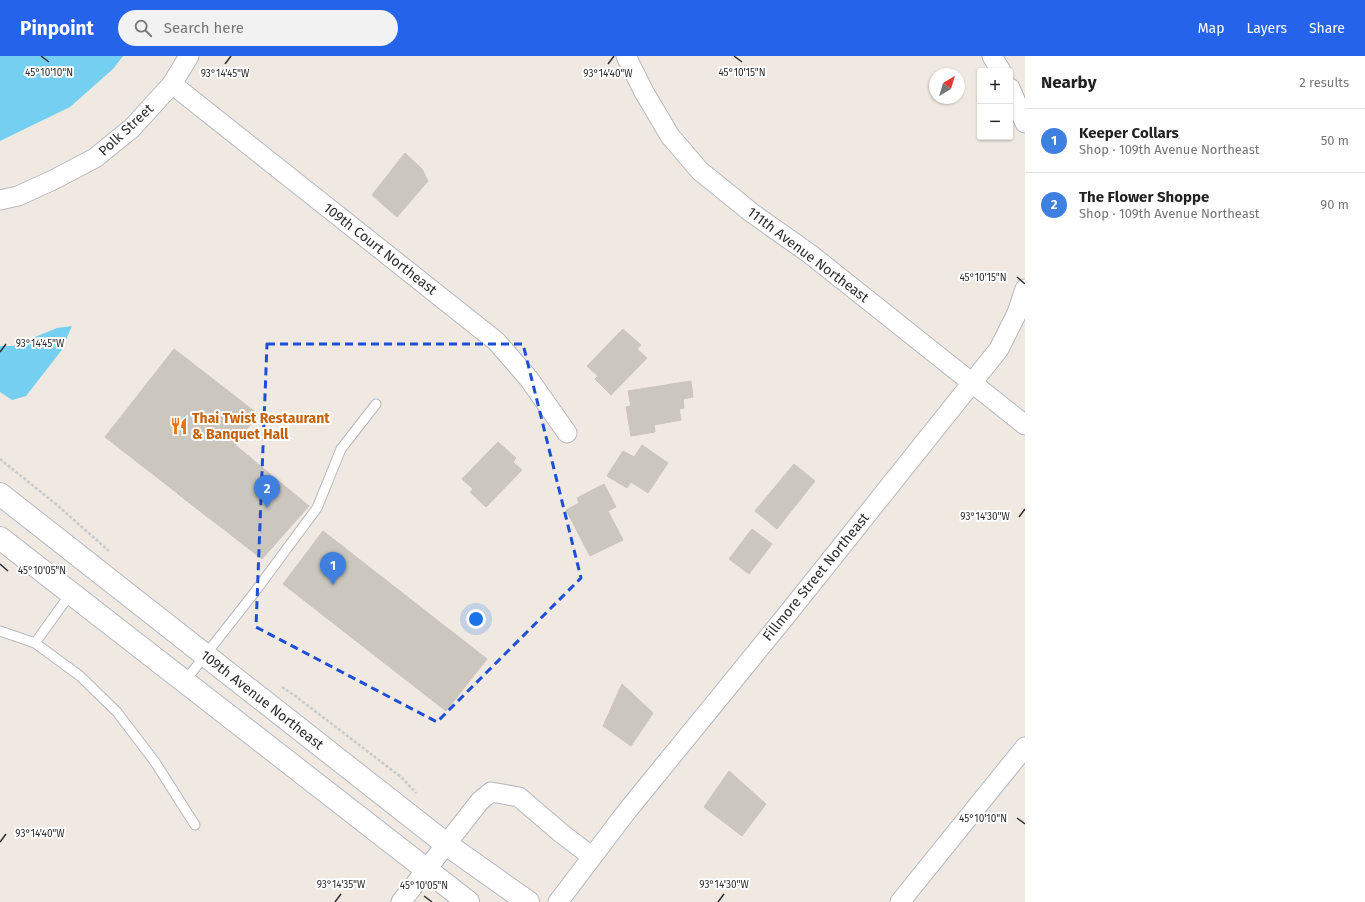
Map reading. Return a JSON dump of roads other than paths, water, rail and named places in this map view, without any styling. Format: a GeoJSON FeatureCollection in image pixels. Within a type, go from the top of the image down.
{"type":"FeatureCollection","features":[{"type":"Feature","properties":{"kind":"main road","name":"109th Avenue Northeast"},"geometry":{"type":"LineString","coordinates":[[0,494],[446,844],[528,902]]}},
{"type":"Feature","properties":{"kind":"main road"},"geometry":{"type":"LineString","coordinates":[[0,538],[468,902]]}},
{"type":"Feature","properties":{"kind":"street","name":"Polk Street"},"geometry":{"type":"LineString","coordinates":[[0,200],[25,193],[95,158],[132,128],[172,84],[189,56]]}},
{"type":"Feature","properties":{"kind":"street","name":"111th Avenue Northeast"},"geometry":{"type":"LineString","coordinates":[[626,56],[644,92],[670,136],[700,171],[752,213],[810,254],[1025,425]]}},
{"type":"Feature","properties":{"kind":"street"},"geometry":{"type":"LineString","coordinates":[[992,56],[999,68]]}},
{"type":"Feature","properties":{"kind":"street","name":"109th Court Northeast"},"geometry":{"type":"LineString","coordinates":[[172,84],[496,342],[530,379],[567,433]]}},
{"type":"Feature","properties":{"kind":"street"},"geometry":{"type":"LineString","coordinates":[[1013,95],[1025,123]]}},
{"type":"Feature","properties":{"kind":"street","name":"Fillmore Street Northeast"},"geometry":{"type":"LineString","coordinates":[[558,902],[591,856],[785,617],[999,349],[1018,313],[1025,289]]}},
{"type":"Feature","properties":{"kind":"street"},"geometry":{"type":"LineString","coordinates":[[900,902],[1025,747]]}},
{"type":"Feature","properties":{"kind":"street"},"geometry":{"type":"LineString","coordinates":[[401,902],[480,801],[491,792],[519,798],[591,856]]}},
{"type":"Feature","properties":{"kind":"lane"},"geometry":{"type":"LineString","coordinates":[[185,681],[254,593],[317,508],[341,449],[376,404]]}},
{"type":"Feature","properties":{"kind":"lane"},"geometry":{"type":"LineString","coordinates":[[35,643],[71,593]]}},
{"type":"Feature","properties":{"kind":"lane"},"geometry":{"type":"LineString","coordinates":[[0,630],[35,643],[80,676],[117,712],[155,762],[196,825]]}},
{"type":"Feature","properties":{"kind":"water"},"geometry":{"type":"Polygon","coordinates":[[[0,56],[123,56],[113,69],[70,107],[0,141],[0,56]]]}},
{"type":"Feature","properties":{"kind":"water"},"geometry":{"type":"Polygon","coordinates":[[[72,326],[61,351],[26,396],[12,400],[0,392],[0,346],[13,346],[57,328],[72,326]]]}},
{"type":"Feature","properties":{"kind":"place","name":"Thai Twist Restaurant & Banquet Hall"},"geometry":{"type":"Point","coordinates":[179,426]}},
{"type":"Feature","properties":{"kind":"place","name":"The Flower Shoppe"},"geometry":{"type":"Point","coordinates":[267,508]}},
{"type":"Feature","properties":{"kind":"place","name":"Keeper Collars"},"geometry":{"type":"Point","coordinates":[333,585]}}]}
